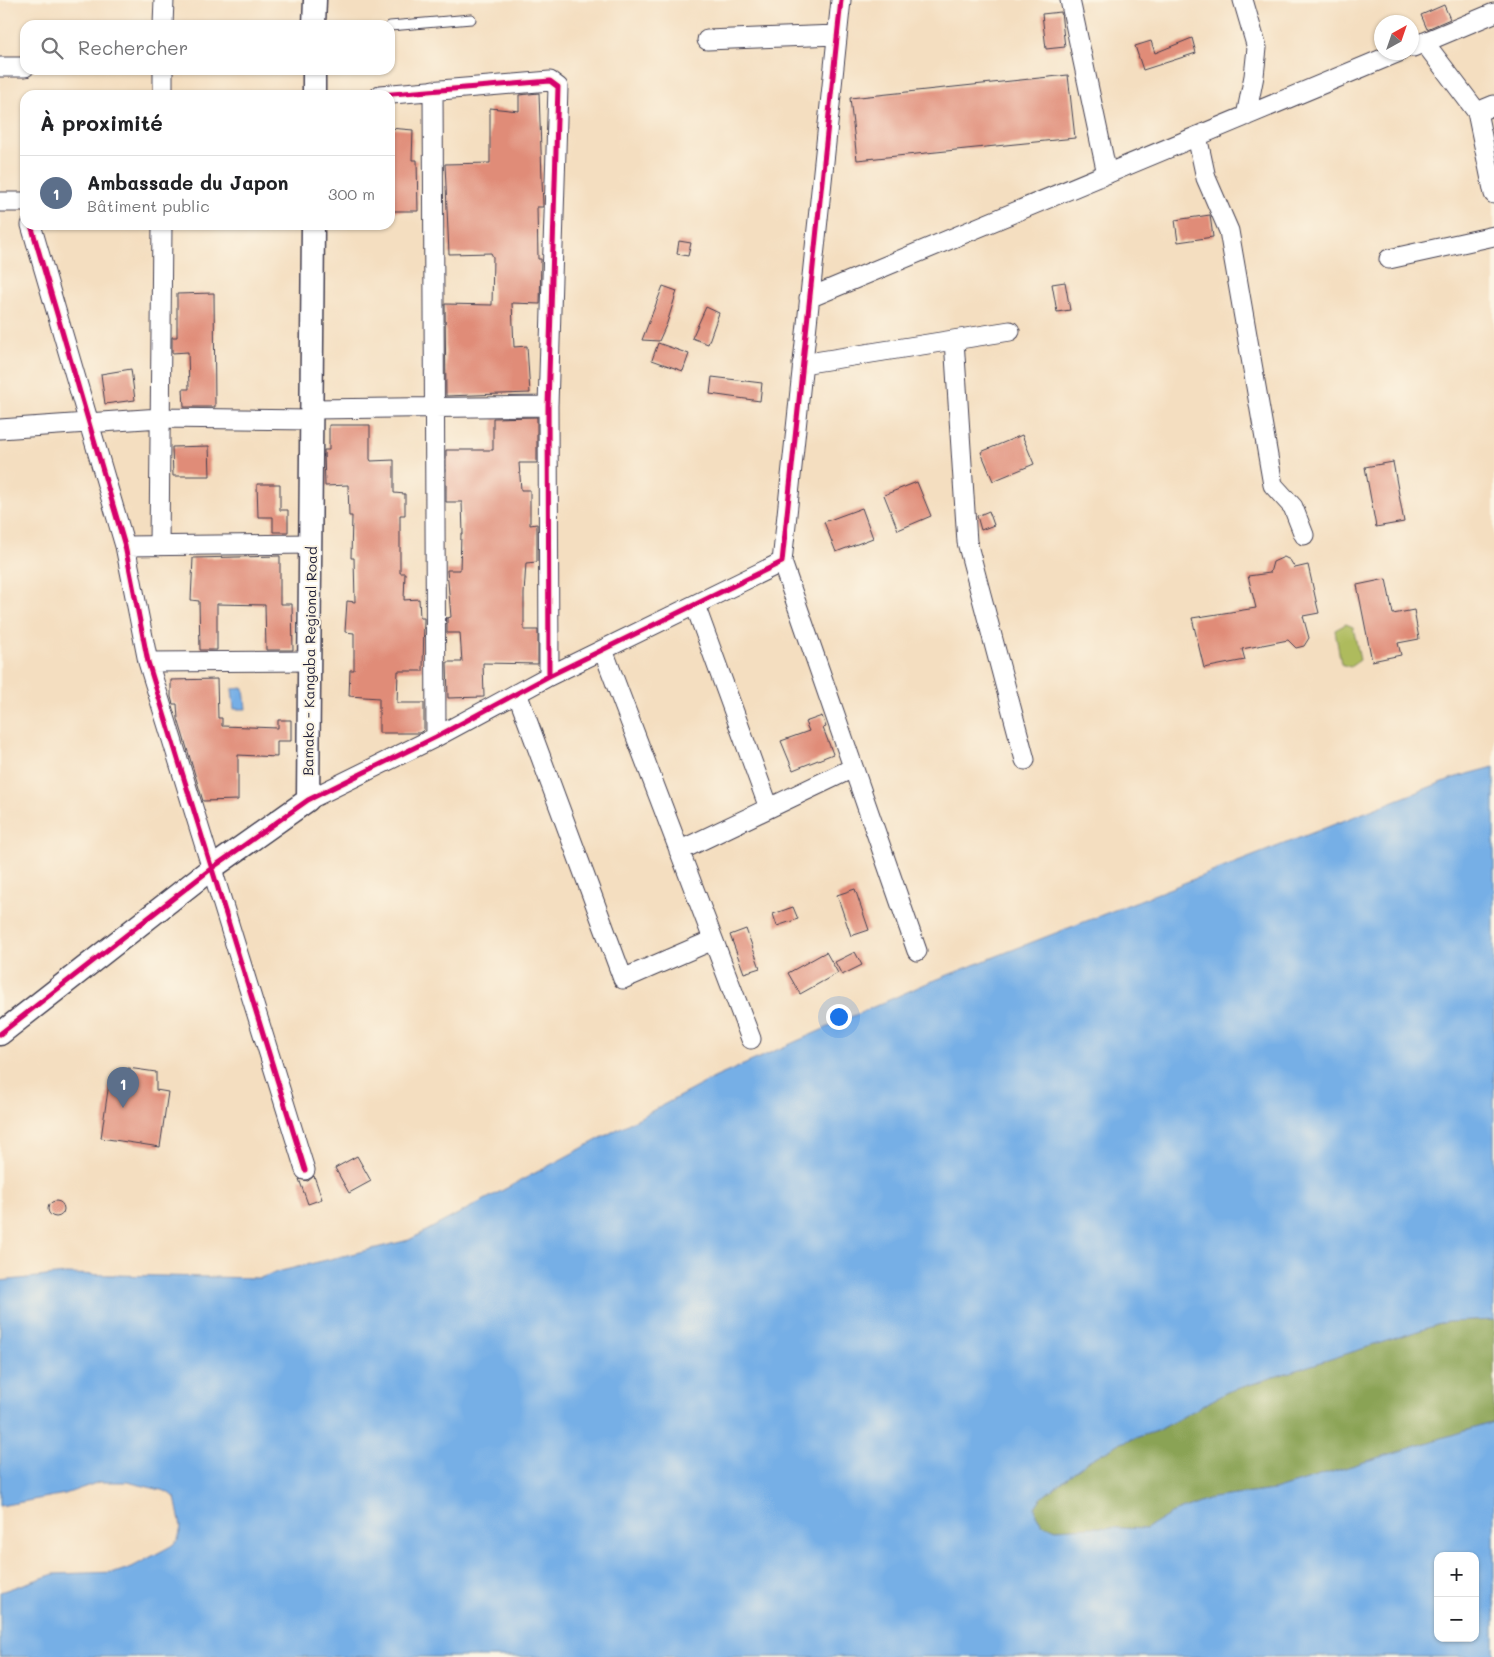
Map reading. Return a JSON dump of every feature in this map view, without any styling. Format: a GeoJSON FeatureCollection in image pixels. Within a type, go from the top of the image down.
{"type":"FeatureCollection","features":[{"type":"Feature","properties":{"kind":"street"},"geometry":{"type":"LineString","coordinates":[[163,20],[164,0]]}},
{"type":"Feature","properties":{"kind":"street"},"geometry":{"type":"LineString","coordinates":[[314,0],[314,20]]}},
{"type":"Feature","properties":{"kind":"street"},"geometry":{"type":"LineString","coordinates":[[841,0],[782,562],[917,951]]}},
{"type":"Feature","properties":{"kind":"street"},"geometry":{"type":"LineString","coordinates":[[1070,0],[1107,174]]}},
{"type":"Feature","properties":{"kind":"street"},"geometry":{"type":"LineString","coordinates":[[1242,0],[1257,48],[1254,76],[1246,116]]}},
{"type":"Feature","properties":{"kind":"street"},"geometry":{"type":"LineString","coordinates":[[1419,45],[1494,13]]}},
{"type":"Feature","properties":{"kind":"street"},"geometry":{"type":"LineString","coordinates":[[707,40],[837,36]]}},
{"type":"Feature","properties":{"kind":"street"},"geometry":{"type":"LineString","coordinates":[[1419,46],[1485,109],[1494,194]]}},
{"type":"Feature","properties":{"kind":"street"},"geometry":{"type":"LineString","coordinates":[[809,298],[1380,60]]}},
{"type":"Feature","properties":{"kind":"street"},"geometry":{"type":"LineString","coordinates":[[0,67],[20,67]]}},
{"type":"Feature","properties":{"kind":"street"},"geometry":{"type":"LineString","coordinates":[[163,75],[163,90]]}},
{"type":"Feature","properties":{"kind":"street"},"geometry":{"type":"LineString","coordinates":[[314,75],[314,90]]}},
{"type":"Feature","properties":{"kind":"street"},"geometry":{"type":"LineString","coordinates":[[395,94],[550,81],[558,87],[548,406],[549,676]]}},
{"type":"Feature","properties":{"kind":"street"},"geometry":{"type":"LineString","coordinates":[[433,90],[436,737]]}},
{"type":"Feature","properties":{"kind":"street"},"geometry":{"type":"LineString","coordinates":[[1197,136],[1206,178],[1229,231],[1272,485],[1293,507],[1304,535]]}},
{"type":"Feature","properties":{"kind":"street"},"geometry":{"type":"LineString","coordinates":[[0,202],[20,202]]}},
{"type":"Feature","properties":{"kind":"street"},"geometry":{"type":"LineString","coordinates":[[32,230],[125,546],[148,662],[305,1170]]}},
{"type":"Feature","properties":{"kind":"street"},"geometry":{"type":"LineString","coordinates":[[159,546],[162,230]]}},
{"type":"Feature","properties":{"kind":"street","name":"Bamako - Kangaba Regional Road"},"geometry":{"type":"LineString","coordinates":[[308,800],[313,230]]}},
{"type":"Feature","properties":{"kind":"street"},"geometry":{"type":"LineString","coordinates":[[1389,259],[1494,236]]}},
{"type":"Feature","properties":{"kind":"street"},"geometry":{"type":"LineString","coordinates":[[802,364],[1010,331]]}},
{"type":"Feature","properties":{"kind":"street"},"geometry":{"type":"LineString","coordinates":[[954,340],[967,542],[1025,760]]}},
{"type":"Feature","properties":{"kind":"street"},"geometry":{"type":"LineString","coordinates":[[0,429],[160,418],[312,414],[435,407],[548,406]]}},
{"type":"Feature","properties":{"kind":"street"},"geometry":{"type":"LineString","coordinates":[[125,546],[311,544]]}},
{"type":"Feature","properties":{"kind":"street"},"geometry":{"type":"LineString","coordinates":[[0,1034],[212,868],[308,800],[436,737],[549,676],[782,562]]}},
{"type":"Feature","properties":{"kind":"street"},"geometry":{"type":"LineString","coordinates":[[695,604],[769,808]]}},
{"type":"Feature","properties":{"kind":"street"},"geometry":{"type":"LineString","coordinates":[[602,650],[751,1039]]}},
{"type":"Feature","properties":{"kind":"street"},"geometry":{"type":"LineString","coordinates":[[148,662],[310,661]]}},
{"type":"Feature","properties":{"kind":"street"},"geometry":{"type":"LineString","coordinates":[[517,694],[623,979],[713,940]]}},
{"type":"Feature","properties":{"kind":"street"},"geometry":{"type":"LineString","coordinates":[[679,851],[853,768]]}},
{"type":"Feature","properties":{"kind":"lane"},"geometry":{"type":"LineString","coordinates":[[395,26],[471,19]]}},
{"type":"Feature","properties":{"kind":"green space"},"geometry":{"type":"Polygon","coordinates":[[[1346,624],[1353,627],[1360,660],[1350,667],[1341,664],[1335,630],[1346,624]]]}},
{"type":"Feature","properties":{"kind":"green space"},"geometry":{"type":"Polygon","coordinates":[[[1494,1320],[1494,1422],[1274,1490],[1213,1498],[1171,1514],[1146,1529],[1093,1527],[1056,1529],[1042,1524],[1036,1515],[1034,1507],[1041,1498],[1088,1461],[1120,1443],[1159,1430],[1227,1392],[1446,1322],[1494,1320]]]}},
{"type":"Feature","properties":{"kind":"water"},"geometry":{"type":"Polygon","coordinates":[[[244,688],[246,709],[234,709],[232,689],[244,688]]]}},
{"type":"Feature","properties":{"kind":"water"},"geometry":{"type":"Polygon","coordinates":[[[1494,767],[1494,1320],[1446,1322],[1227,1392],[1159,1430],[1120,1443],[1088,1461],[1041,1498],[1035,1507],[1036,1515],[1042,1524],[1056,1529],[1093,1527],[1146,1529],[1171,1514],[1213,1498],[1274,1490],[1494,1422],[1494,1657],[0,1657],[0,1592],[54,1574],[117,1572],[132,1567],[171,1546],[178,1540],[181,1527],[175,1497],[165,1491],[127,1482],[99,1482],[65,1494],[0,1506],[0,1281],[65,1274],[260,1278],[277,1272],[409,1240],[714,1078],[925,984],[1453,778],[1494,767]]]}},
{"type":"Feature","properties":{"kind":"building"},"geometry":{"type":"Polygon","coordinates":[[[1444,5],[1450,19],[1427,29],[1421,15],[1444,5]]]}},
{"type":"Feature","properties":{"kind":"building"},"geometry":{"type":"Polygon","coordinates":[[[1061,12],[1065,47],[1046,49],[1042,14],[1061,12]]]}},
{"type":"Feature","properties":{"kind":"building"},"geometry":{"type":"Polygon","coordinates":[[[1192,38],[1196,53],[1143,70],[1135,46],[1151,41],[1155,53],[1192,38]]]}},
{"type":"Feature","properties":{"kind":"building"},"geometry":{"type":"Polygon","coordinates":[[[1068,75],[1075,138],[857,160],[850,98],[1068,75]]]}},
{"type":"Feature","properties":{"kind":"building"},"geometry":{"type":"Polygon","coordinates":[[[539,93],[543,207],[537,207],[538,259],[541,259],[540,304],[512,303],[514,347],[527,346],[530,393],[446,396],[445,304],[492,305],[493,257],[491,253],[449,254],[445,164],[490,163],[490,108],[519,111],[519,95],[539,93]]]}},
{"type":"Feature","properties":{"kind":"building"},"geometry":{"type":"Polygon","coordinates":[[[395,128],[413,130],[412,160],[417,160],[418,211],[395,211],[395,128]]]}},
{"type":"Feature","properties":{"kind":"building"},"geometry":{"type":"Polygon","coordinates":[[[1210,215],[1213,237],[1178,242],[1175,220],[1210,215]]]}},
{"type":"Feature","properties":{"kind":"building"},"geometry":{"type":"Polygon","coordinates":[[[679,241],[691,243],[688,256],[677,254],[679,241]]]}},
{"type":"Feature","properties":{"kind":"building"},"geometry":{"type":"Polygon","coordinates":[[[1065,282],[1070,310],[1057,312],[1052,284],[1065,282]]]}},
{"type":"Feature","properties":{"kind":"building"},"geometry":{"type":"Polygon","coordinates":[[[663,286],[677,291],[667,323],[659,341],[642,340],[663,286]]]}},
{"type":"Feature","properties":{"kind":"building"},"geometry":{"type":"Polygon","coordinates":[[[214,293],[215,407],[184,407],[183,389],[189,389],[188,352],[172,353],[172,337],[177,337],[177,294],[214,293]]]}},
{"type":"Feature","properties":{"kind":"building"},"geometry":{"type":"Polygon","coordinates":[[[706,307],[719,313],[708,344],[692,338],[706,307]]]}},
{"type":"Feature","properties":{"kind":"building"},"geometry":{"type":"Polygon","coordinates":[[[658,343],[689,354],[683,371],[652,360],[658,343]]]}},
{"type":"Feature","properties":{"kind":"building"},"geometry":{"type":"Polygon","coordinates":[[[131,369],[135,400],[105,404],[101,374],[131,369]]]}},
{"type":"Feature","properties":{"kind":"building"},"geometry":{"type":"Polygon","coordinates":[[[712,377],[762,383],[760,401],[710,394],[712,377]]]}},
{"type":"Feature","properties":{"kind":"building"},"geometry":{"type":"Polygon","coordinates":[[[537,417],[537,463],[519,463],[521,490],[530,490],[530,525],[537,524],[537,562],[526,563],[524,630],[538,630],[538,664],[483,663],[484,697],[448,698],[447,662],[462,662],[460,633],[447,633],[447,618],[451,617],[447,570],[460,570],[461,534],[463,534],[462,502],[446,502],[446,450],[493,450],[493,418],[537,417]]]}},
{"type":"Feature","properties":{"kind":"building"},"geometry":{"type":"Polygon","coordinates":[[[329,425],[370,425],[371,461],[394,460],[394,493],[405,494],[405,515],[400,515],[400,573],[405,573],[404,600],[419,599],[420,618],[424,618],[423,671],[398,671],[397,703],[424,703],[424,730],[419,733],[379,733],[379,698],[349,696],[350,670],[354,670],[354,633],[345,632],[347,601],[355,602],[354,558],[351,558],[352,516],[349,516],[348,485],[325,486],[324,450],[329,450],[329,425]]]}},
{"type":"Feature","properties":{"kind":"building"},"geometry":{"type":"Polygon","coordinates":[[[1022,435],[1034,464],[993,481],[981,452],[1022,435]]]}},
{"type":"Feature","properties":{"kind":"building"},"geometry":{"type":"Polygon","coordinates":[[[209,446],[210,476],[173,476],[172,447],[209,446]]]}},
{"type":"Feature","properties":{"kind":"building"},"geometry":{"type":"Polygon","coordinates":[[[1393,462],[1404,522],[1376,527],[1365,467],[1393,462]]]}},
{"type":"Feature","properties":{"kind":"building"},"geometry":{"type":"Polygon","coordinates":[[[917,482],[931,516],[898,530],[884,495],[917,482]]]}},
{"type":"Feature","properties":{"kind":"building"},"geometry":{"type":"Polygon","coordinates":[[[257,484],[280,484],[280,510],[288,510],[288,532],[273,532],[273,517],[258,517],[257,484]]]}},
{"type":"Feature","properties":{"kind":"building"},"geometry":{"type":"Polygon","coordinates":[[[862,508],[873,538],[836,552],[824,522],[862,508]]]}},
{"type":"Feature","properties":{"kind":"building"},"geometry":{"type":"Polygon","coordinates":[[[989,511],[994,525],[981,530],[977,516],[989,511]]]}},
{"type":"Feature","properties":{"kind":"building"},"geometry":{"type":"Polygon","coordinates":[[[280,556],[280,604],[292,604],[293,650],[266,650],[265,605],[217,604],[217,650],[200,650],[199,601],[191,600],[193,558],[280,556]]]}},
{"type":"Feature","properties":{"kind":"building"},"geometry":{"type":"Polygon","coordinates":[[[1284,557],[1290,560],[1295,568],[1308,565],[1319,613],[1303,616],[1309,638],[1304,646],[1296,648],[1288,640],[1242,649],[1245,660],[1204,668],[1192,618],[1256,608],[1248,576],[1270,573],[1273,562],[1284,557]]]}},
{"type":"Feature","properties":{"kind":"building"},"geometry":{"type":"Polygon","coordinates":[[[1386,579],[1393,614],[1414,610],[1419,639],[1398,643],[1401,655],[1372,661],[1357,585],[1386,579]]]}},
{"type":"Feature","properties":{"kind":"building"},"geometry":{"type":"Polygon","coordinates":[[[217,679],[218,718],[222,718],[222,726],[278,728],[278,720],[291,720],[291,741],[277,741],[277,757],[238,755],[238,800],[203,801],[178,719],[177,704],[173,704],[171,697],[171,680],[217,679]]]}},
{"type":"Feature","properties":{"kind":"building"},"geometry":{"type":"Polygon","coordinates":[[[822,716],[826,727],[823,728],[833,754],[793,770],[781,741],[809,731],[805,722],[822,716]]]}},
{"type":"Feature","properties":{"kind":"building"},"geometry":{"type":"Polygon","coordinates":[[[855,889],[869,930],[851,936],[837,895],[855,889]]]}},
{"type":"Feature","properties":{"kind":"building"},"geometry":{"type":"Polygon","coordinates":[[[793,907],[798,919],[777,926],[773,914],[793,907]]]}},
{"type":"Feature","properties":{"kind":"building"},"geometry":{"type":"Polygon","coordinates":[[[746,929],[760,968],[744,973],[730,935],[746,929]]]}},
{"type":"Feature","properties":{"kind":"building"},"geometry":{"type":"Polygon","coordinates":[[[826,952],[838,973],[800,994],[788,973],[826,952]]]}},
{"type":"Feature","properties":{"kind":"building"},"geometry":{"type":"Polygon","coordinates":[[[855,952],[862,965],[842,975],[835,962],[855,952]]]}},
{"type":"Feature","properties":{"kind":"building"},"geometry":{"type":"Polygon","coordinates":[[[128,1068],[156,1072],[156,1090],[168,1092],[160,1147],[101,1138],[109,1083],[120,1085],[121,1077],[126,1077],[128,1068]]]}},
{"type":"Feature","properties":{"kind":"building"},"geometry":{"type":"Polygon","coordinates":[[[357,1156],[371,1181],[349,1193],[335,1168],[357,1156]]]}},
{"type":"Feature","properties":{"kind":"building"},"geometry":{"type":"Polygon","coordinates":[[[314,1176],[322,1199],[308,1204],[299,1179],[308,1181],[314,1176]]]}},
{"type":"Feature","properties":{"kind":"building"},"geometry":{"type":"Polygon","coordinates":[[[53,1201],[59,1201],[64,1206],[62,1215],[53,1217],[48,1212],[48,1206],[53,1201]]]}},
{"type":"Feature","properties":{"kind":"cycle path"},"geometry":{"type":"LineString","coordinates":[[0,1034],[212,868],[308,800],[436,737],[549,676],[782,562],[841,0]]}},
{"type":"Feature","properties":{"kind":"cycle path"},"geometry":{"type":"LineString","coordinates":[[395,94],[550,81],[558,87],[548,406],[549,676]]}},
{"type":"Feature","properties":{"kind":"cycle path"},"geometry":{"type":"LineString","coordinates":[[32,230],[125,546],[148,662],[305,1170]]}},
{"type":"Feature","properties":{"kind":"place","name":"Ambassade du Japon"},"geometry":{"type":"Point","coordinates":[123,1108]}}]}
